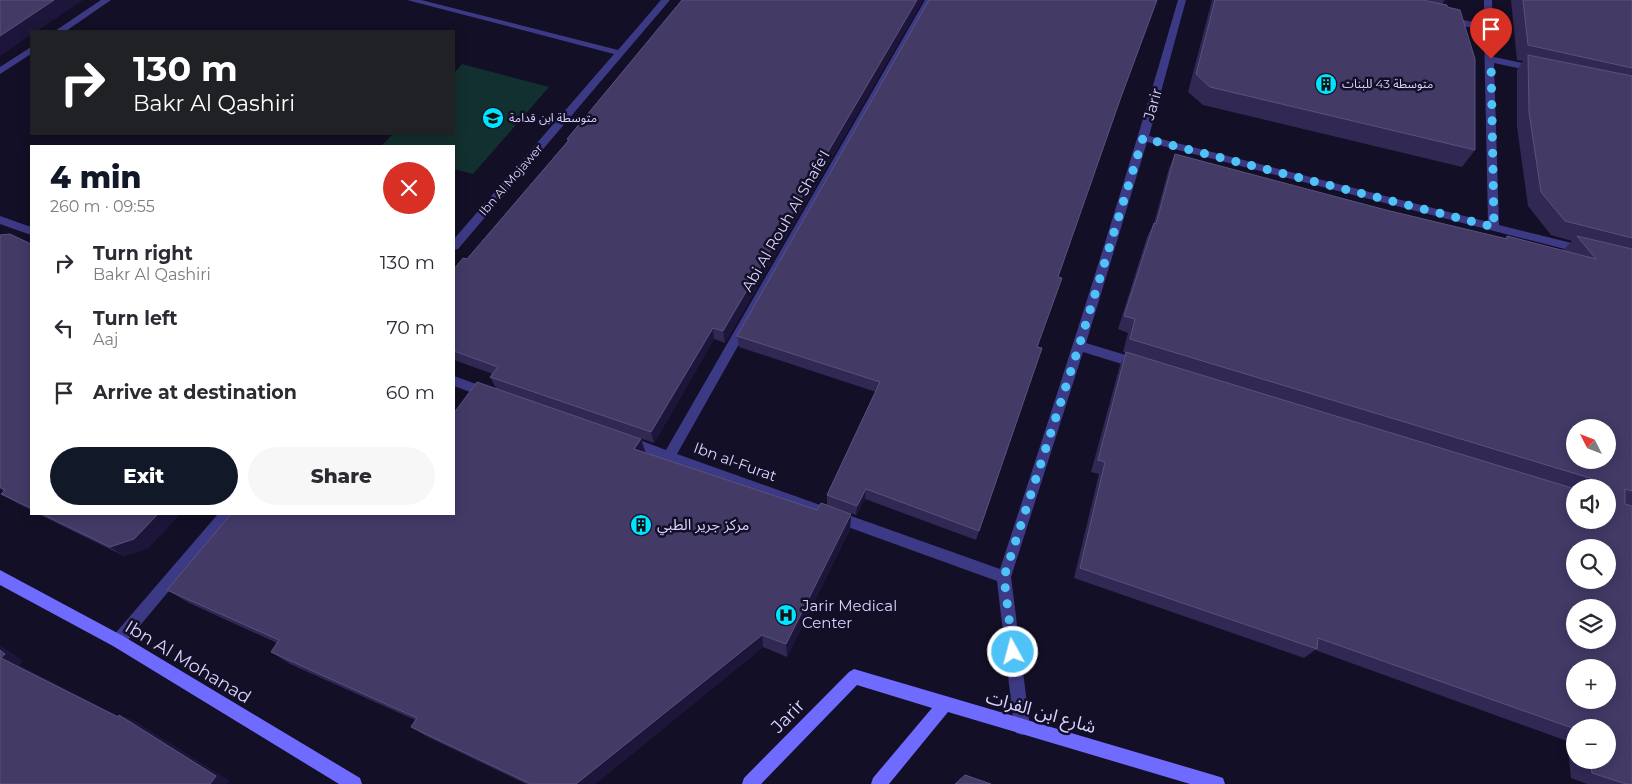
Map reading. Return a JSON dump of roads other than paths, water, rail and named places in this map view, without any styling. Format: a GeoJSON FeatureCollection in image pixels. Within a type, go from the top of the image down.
{"type":"FeatureCollection","features":[{"type":"Feature","properties":{"kind":"main road","name":"Ibn Al Mohanad"},"geometry":{"type":"LineString","coordinates":[[0,577],[118,641],[354,784]]}},
{"type":"Feature","properties":{"kind":"main road","name":"شارع ابن الفرات"},"geometry":{"type":"LineString","coordinates":[[854,677],[1217,784]]}},
{"type":"Feature","properties":{"kind":"main road","name":"Jarir"},"geometry":{"type":"LineString","coordinates":[[750,784],[854,677]]}},
{"type":"Feature","properties":{"kind":"main road"},"geometry":{"type":"LineString","coordinates":[[879,784],[945,704]]}},
{"type":"Feature","properties":{"kind":"street"},"geometry":{"type":"LineString","coordinates":[[62,30],[107,0]]}},
{"type":"Feature","properties":{"kind":"street"},"geometry":{"type":"LineString","coordinates":[[411,0],[620,53]]}},
{"type":"Feature","properties":{"kind":"street","name":"Ibn Al Mojawer"},"geometry":{"type":"LineString","coordinates":[[455,245],[666,0]]}},
{"type":"Feature","properties":{"kind":"street","name":"Abi Al Rouh Al Shafe'I"},"geometry":{"type":"LineString","coordinates":[[669,456],[929,0]]}},
{"type":"Feature","properties":{"kind":"street","name":"Jarir"},"geometry":{"type":"LineString","coordinates":[[1022,727],[1004,577],[1079,346],[1143,138],[1182,0]]}},
{"type":"Feature","properties":{"kind":"street"},"geometry":{"type":"LineString","coordinates":[[1488,0],[1494,227]]}},
{"type":"Feature","properties":{"kind":"street"},"geometry":{"type":"LineString","coordinates":[[1441,19],[1489,28]]}},
{"type":"Feature","properties":{"kind":"street"},"geometry":{"type":"LineString","coordinates":[[0,71],[30,51]]}},
{"type":"Feature","properties":{"kind":"street"},"geometry":{"type":"LineString","coordinates":[[1491,59],[1547,71]]}},
{"type":"Feature","properties":{"kind":"street"},"geometry":{"type":"LineString","coordinates":[[1143,138],[1595,253]]}},
{"type":"Feature","properties":{"kind":"street"},"geometry":{"type":"LineString","coordinates":[[0,220],[30,231]]}},
{"type":"Feature","properties":{"kind":"street"},"geometry":{"type":"LineString","coordinates":[[1079,346],[1155,369]]}},
{"type":"Feature","properties":{"kind":"street"},"geometry":{"type":"LineString","coordinates":[[455,381],[500,398]]}},
{"type":"Feature","properties":{"kind":"street","name":"Ibn al-Furat"},"geometry":{"type":"LineString","coordinates":[[613,437],[1004,577]]}},
{"type":"Feature","properties":{"kind":"street"},"geometry":{"type":"LineString","coordinates":[[118,641],[225,515]]}},
{"type":"Feature","properties":{"kind":"place","name":"متوسطة 43 للبنات"},"geometry":{"type":"Point","coordinates":[1326,84]}},
{"type":"Feature","properties":{"kind":"place","name":"متوسطة ابن قدامة"},"geometry":{"type":"Point","coordinates":[493,118]}},
{"type":"Feature","properties":{"kind":"place","name":"مركز جرير الطبي"},"geometry":{"type":"Point","coordinates":[641,525]}},
{"type":"Feature","properties":{"kind":"place","name":"Jarir Medical Center"},"geometry":{"type":"Point","coordinates":[786,615]}}]}
